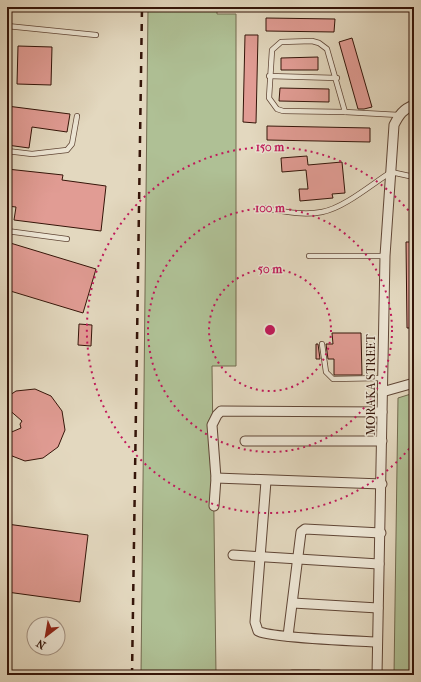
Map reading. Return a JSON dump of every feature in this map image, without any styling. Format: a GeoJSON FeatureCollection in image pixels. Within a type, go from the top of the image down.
{"type":"FeatureCollection","features":[{"type":"Feature","properties":{"kind":"street"},"geometry":{"type":"LineString","coordinates":[[399,115],[406,108],[414,106]]}},
{"type":"Feature","properties":{"kind":"street","name":"MORAKA STREET"},"geometry":{"type":"LineString","coordinates":[[377,675],[382,484],[382,378],[385,256],[392,138],[394,125],[399,115]]}},
{"type":"Feature","properties":{"kind":"street"},"geometry":{"type":"LineString","coordinates":[[382,392],[414,383]]}},
{"type":"Feature","properties":{"kind":"street"},"geometry":{"type":"LineString","coordinates":[[214,506],[216,478],[212,425],[215,417],[221,411],[382,412]]}},
{"type":"Feature","properties":{"kind":"street"},"geometry":{"type":"LineString","coordinates":[[245,441],[382,441]]}},
{"type":"Feature","properties":{"kind":"street"},"geometry":{"type":"LineString","coordinates":[[216,478],[382,484]]}},
{"type":"Feature","properties":{"kind":"street"},"geometry":{"type":"LineString","coordinates":[[266,481],[256,622],[257,628],[263,633],[288,636],[377,642]]}},
{"type":"Feature","properties":{"kind":"street"},"geometry":{"type":"LineString","coordinates":[[288,636],[300,535],[305,529],[381,532]]}},
{"type":"Feature","properties":{"kind":"street"},"geometry":{"type":"LineString","coordinates":[[233,555],[379,564]]}},
{"type":"Feature","properties":{"kind":"street"},"geometry":{"type":"LineString","coordinates":[[293,603],[378,608]]}},
{"type":"Feature","properties":{"kind":"street"},"geometry":{"type":"LineString","coordinates":[[292,675],[319,675]]}},
{"type":"Feature","properties":{"kind":"lane"},"geometry":{"type":"LineString","coordinates":[[7,26],[96,35]]}},
{"type":"Feature","properties":{"kind":"lane"},"geometry":{"type":"LineString","coordinates":[[346,112],[337,78],[327,49],[319,43],[312,41],[285,41],[278,44],[270,54],[269,98],[277,109],[283,111],[399,115]]}},
{"type":"Feature","properties":{"kind":"lane"},"geometry":{"type":"LineString","coordinates":[[270,76],[337,78]]}},
{"type":"Feature","properties":{"kind":"lane"},"geometry":{"type":"LineString","coordinates":[[7,151],[32,154],[67,150],[72,144],[77,116]]}},
{"type":"Feature","properties":{"kind":"lane"},"geometry":{"type":"LineString","coordinates":[[263,208],[296,213],[323,212],[341,204],[391,172],[414,177]]}},
{"type":"Feature","properties":{"kind":"lane"},"geometry":{"type":"LineString","coordinates":[[7,231],[68,239]]}},
{"type":"Feature","properties":{"kind":"lane"},"geometry":{"type":"LineString","coordinates":[[309,256],[385,256]]}},
{"type":"Feature","properties":{"kind":"lane"},"geometry":{"type":"LineString","coordinates":[[322,344],[326,372],[333,379],[382,378]]}},
{"type":"Feature","properties":{"kind":"green space"},"geometry":{"type":"Polygon","coordinates":[[[148,7],[217,7],[217,14],[236,14],[236,366],[212,366],[216,675],[141,675],[148,7]]]}},
{"type":"Feature","properties":{"kind":"green space"},"geometry":{"type":"Polygon","coordinates":[[[414,393],[414,675],[394,675],[398,398],[414,393]]]}},
{"type":"Feature","properties":{"kind":"building"},"geometry":{"type":"Polygon","coordinates":[[[266,18],[335,19],[334,32],[266,31],[266,18]]]}},
{"type":"Feature","properties":{"kind":"building"},"geometry":{"type":"Polygon","coordinates":[[[245,35],[258,35],[256,123],[243,122],[245,35]]]}},
{"type":"Feature","properties":{"kind":"building"},"geometry":{"type":"Polygon","coordinates":[[[352,38],[372,107],[364,109],[358,109],[339,42],[352,38]]]}},
{"type":"Feature","properties":{"kind":"building"},"geometry":{"type":"Polygon","coordinates":[[[18,46],[52,47],[51,85],[17,84],[18,46]]]}},
{"type":"Feature","properties":{"kind":"building"},"geometry":{"type":"Polygon","coordinates":[[[318,57],[318,70],[281,70],[281,58],[318,57]]]}},
{"type":"Feature","properties":{"kind":"building"},"geometry":{"type":"Polygon","coordinates":[[[280,88],[329,89],[329,102],[279,101],[280,88]]]}},
{"type":"Feature","properties":{"kind":"building"},"geometry":{"type":"Polygon","coordinates":[[[7,106],[70,114],[67,132],[32,127],[29,148],[7,145],[7,106]]]}},
{"type":"Feature","properties":{"kind":"building"},"geometry":{"type":"Polygon","coordinates":[[[267,126],[370,128],[370,142],[267,140],[267,126]]]}},
{"type":"Feature","properties":{"kind":"building"},"geometry":{"type":"Polygon","coordinates":[[[307,156],[308,165],[342,162],[345,193],[332,194],[333,198],[300,201],[299,189],[308,189],[306,170],[282,172],[281,158],[307,156]]]}},
{"type":"Feature","properties":{"kind":"building"},"geometry":{"type":"Polygon","coordinates":[[[7,169],[63,175],[62,180],[106,186],[101,231],[14,220],[16,207],[7,206],[7,169]]]}},
{"type":"Feature","properties":{"kind":"building"},"geometry":{"type":"Polygon","coordinates":[[[7,242],[96,269],[83,313],[7,290],[7,242]]]}},
{"type":"Feature","properties":{"kind":"building"},"geometry":{"type":"Polygon","coordinates":[[[406,242],[414,242],[414,328],[407,328],[406,242]]]}},
{"type":"Feature","properties":{"kind":"building"},"geometry":{"type":"Polygon","coordinates":[[[79,324],[92,325],[91,346],[78,345],[79,324]]]}},
{"type":"Feature","properties":{"kind":"building"},"geometry":{"type":"Polygon","coordinates":[[[332,333],[361,333],[362,375],[334,375],[334,359],[328,359],[326,344],[333,344],[332,333]]]}},
{"type":"Feature","properties":{"kind":"building"},"geometry":{"type":"Polygon","coordinates":[[[316,344],[318,344],[320,359],[316,359],[316,344]]]}},
{"type":"Feature","properties":{"kind":"building"},"geometry":{"type":"Polygon","coordinates":[[[35,389],[51,396],[62,411],[65,430],[58,447],[43,458],[25,461],[7,454],[7,434],[21,428],[20,424],[22,421],[7,408],[7,397],[16,391],[35,389]]]}},
{"type":"Feature","properties":{"kind":"building"},"geometry":{"type":"Polygon","coordinates":[[[7,524],[88,535],[80,602],[7,592],[7,524]]]}},
{"type":"Feature","properties":{"kind":"railway"},"geometry":{"type":"LineString","coordinates":[[132,675],[142,7]]}}]}
